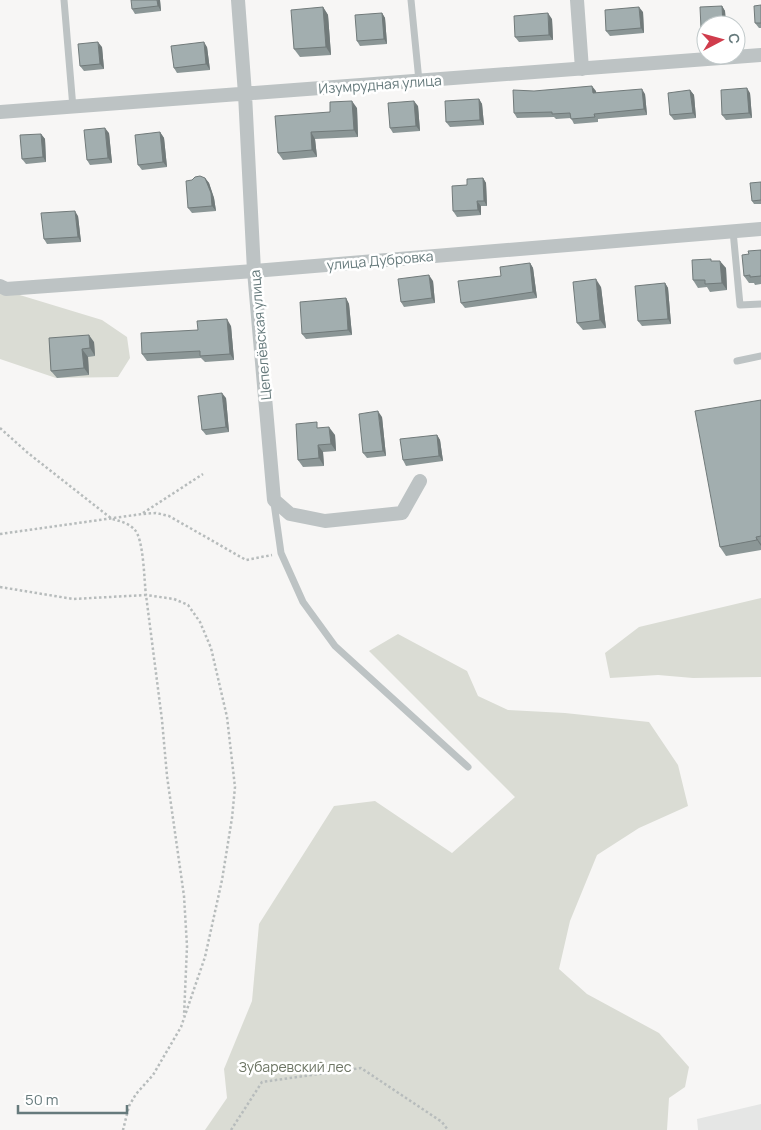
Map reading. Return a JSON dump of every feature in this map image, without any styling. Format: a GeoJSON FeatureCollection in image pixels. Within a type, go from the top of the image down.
{"type":"FeatureCollection","features":[{"type":"Feature","properties":{"kind":"street","name":"Цепелёвская улица"},"geometry":{"type":"LineString","coordinates":[[238,0],[254,271],[274,500]]}},
{"type":"Feature","properties":{"kind":"street"},"geometry":{"type":"LineString","coordinates":[[577,0],[582,69]]}},
{"type":"Feature","properties":{"kind":"street","name":"Изумрудная улица"},"geometry":{"type":"LineString","coordinates":[[0,112],[761,55]]}},
{"type":"Feature","properties":{"kind":"street","name":"улица Дубровка"},"geometry":{"type":"LineString","coordinates":[[0,286],[6,289],[254,271],[761,229]]}},
{"type":"Feature","properties":{"kind":"street"},"geometry":{"type":"LineString","coordinates":[[274,500],[290,514],[325,521],[402,513],[420,482]]}},
{"type":"Feature","properties":{"kind":"lane"},"geometry":{"type":"LineString","coordinates":[[64,0],[73,108]]}},
{"type":"Feature","properties":{"kind":"lane"},"geometry":{"type":"LineString","coordinates":[[411,0],[419,81]]}},
{"type":"Feature","properties":{"kind":"lane"},"geometry":{"type":"LineString","coordinates":[[733,231],[740,305],[761,304]]}},
{"type":"Feature","properties":{"kind":"lane"},"geometry":{"type":"LineString","coordinates":[[737,361],[761,356]]}},
{"type":"Feature","properties":{"kind":"lane"},"geometry":{"type":"LineString","coordinates":[[274,500],[281,553],[303,602],[335,646],[468,767]]}},
{"type":"Feature","properties":{"kind":"path"},"geometry":{"type":"LineString","coordinates":[[0,428],[28,453],[112,519],[127,524],[136,530],[140,540],[167,776],[184,896],[187,946],[184,1020]]}},
{"type":"Feature","properties":{"kind":"path"},"geometry":{"type":"LineString","coordinates":[[142,514],[203,474]]}},
{"type":"Feature","properties":{"kind":"path"},"geometry":{"type":"LineString","coordinates":[[0,534],[156,513],[169,516],[246,560],[281,553]]}},
{"type":"Feature","properties":{"kind":"path"},"geometry":{"type":"LineString","coordinates":[[0,587],[74,600],[146,595],[174,599],[188,605],[200,622],[211,648],[227,717],[234,787],[232,818],[222,880],[205,957],[184,1020],[167,1053],[129,1106],[123,1130]]}},
{"type":"Feature","properties":{"kind":"path"},"geometry":{"type":"LineString","coordinates":[[231,1130],[262,1082],[361,1068],[442,1122],[448,1130]]}},
{"type":"Feature","properties":{"kind":"shaded area"},"geometry":{"type":"Polygon","coordinates":[[[761,1104],[761,1130],[698,1130],[697,1119],[761,1104]]]}},
{"type":"Feature","properties":{"kind":"green space"},"geometry":{"type":"Polygon","coordinates":[[[0,289],[102,320],[127,337],[130,358],[118,377],[56,378],[0,359],[0,289]]]}},
{"type":"Feature","properties":{"kind":"green space"},"geometry":{"type":"Polygon","coordinates":[[[761,598],[761,677],[693,678],[658,675],[610,678],[605,653],[639,627],[761,598]]]}},
{"type":"Feature","properties":{"kind":"green space","name":"Зубаревский лес"},"geometry":{"type":"Polygon","coordinates":[[[398,634],[467,671],[478,696],[508,710],[565,713],[649,722],[678,765],[688,806],[639,828],[597,855],[570,921],[559,969],[587,994],[659,1033],[689,1067],[685,1087],[669,1098],[667,1130],[205,1130],[227,1098],[224,1069],[252,1001],[259,924],[334,806],[375,801],[452,853],[515,797],[369,651],[398,634]]]}},
{"type":"Feature","properties":{"kind":"building"},"geometry":{"type":"Polygon","coordinates":[[[131,0],[157,0],[158,6],[132,9],[131,0]]]}},
{"type":"Feature","properties":{"kind":"building"},"geometry":{"type":"Polygon","coordinates":[[[761,5],[761,23],[755,23],[754,6],[761,5]]]}},
{"type":"Feature","properties":{"kind":"building"},"geometry":{"type":"Polygon","coordinates":[[[722,6],[722,15],[700,15],[700,7],[722,6]]]}},
{"type":"Feature","properties":{"kind":"building"},"geometry":{"type":"Polygon","coordinates":[[[323,7],[326,47],[294,49],[291,10],[323,7]]]}},
{"type":"Feature","properties":{"kind":"building"},"geometry":{"type":"Polygon","coordinates":[[[639,7],[641,28],[606,31],[605,10],[639,7]]]}},
{"type":"Feature","properties":{"kind":"building"},"geometry":{"type":"Polygon","coordinates":[[[382,13],[384,39],[357,41],[355,15],[382,13]]]}},
{"type":"Feature","properties":{"kind":"building"},"geometry":{"type":"Polygon","coordinates":[[[548,13],[549,35],[515,37],[514,16],[548,13]]]}},
{"type":"Feature","properties":{"kind":"building"},"geometry":{"type":"Polygon","coordinates":[[[98,42],[100,64],[80,66],[78,44],[98,42]]]}},
{"type":"Feature","properties":{"kind":"building"},"geometry":{"type":"Polygon","coordinates":[[[204,42],[206,64],[174,68],[171,46],[204,42]]]}},
{"type":"Feature","properties":{"kind":"building"},"geometry":{"type":"Polygon","coordinates":[[[592,86],[593,93],[642,89],[644,109],[594,114],[595,117],[571,119],[570,113],[514,113],[513,90],[534,91],[592,86]]]}},
{"type":"Feature","properties":{"kind":"building"},"geometry":{"type":"Polygon","coordinates":[[[747,88],[749,113],[722,115],[721,90],[747,88]]]}},
{"type":"Feature","properties":{"kind":"building"},"geometry":{"type":"Polygon","coordinates":[[[690,90],[693,113],[670,115],[668,93],[690,90]]]}},
{"type":"Feature","properties":{"kind":"building"},"geometry":{"type":"Polygon","coordinates":[[[479,99],[480,120],[446,122],[445,101],[479,99]]]}},
{"type":"Feature","properties":{"kind":"building"},"geometry":{"type":"Polygon","coordinates":[[[352,101],[354,130],[311,132],[312,150],[278,153],[275,116],[330,112],[330,102],[352,101]]]}},
{"type":"Feature","properties":{"kind":"building"},"geometry":{"type":"Polygon","coordinates":[[[414,101],[416,126],[390,128],[388,103],[414,101]]]}},
{"type":"Feature","properties":{"kind":"building"},"geometry":{"type":"Polygon","coordinates":[[[105,128],[108,158],[87,160],[84,130],[105,128]]]}},
{"type":"Feature","properties":{"kind":"building"},"geometry":{"type":"Polygon","coordinates":[[[160,132],[163,162],[138,165],[135,135],[160,132]]]}},
{"type":"Feature","properties":{"kind":"building"},"geometry":{"type":"Polygon","coordinates":[[[41,134],[43,157],[22,159],[20,135],[41,134]]]}},
{"type":"Feature","properties":{"kind":"building"},"geometry":{"type":"Polygon","coordinates":[[[200,176],[205,178],[211,193],[212,206],[188,208],[186,181],[200,176]]]}},
{"type":"Feature","properties":{"kind":"building"},"geometry":{"type":"Polygon","coordinates":[[[483,178],[484,201],[477,201],[478,210],[453,211],[452,186],[467,185],[467,179],[483,178]]]}},
{"type":"Feature","properties":{"kind":"building"},"geometry":{"type":"Polygon","coordinates":[[[761,182],[761,200],[752,201],[750,183],[761,182]]]}},
{"type":"Feature","properties":{"kind":"building"},"geometry":{"type":"Polygon","coordinates":[[[75,211],[78,237],[44,239],[41,213],[75,211]]]}},
{"type":"Feature","properties":{"kind":"building"},"geometry":{"type":"Polygon","coordinates":[[[761,250],[761,276],[744,276],[742,255],[749,254],[748,251],[761,250]]]}},
{"type":"Feature","properties":{"kind":"building"},"geometry":{"type":"Polygon","coordinates":[[[711,259],[711,261],[720,261],[722,283],[705,284],[705,280],[693,280],[692,260],[711,259]]]}},
{"type":"Feature","properties":{"kind":"building"},"geometry":{"type":"Polygon","coordinates":[[[530,263],[533,292],[461,303],[458,281],[501,276],[500,267],[530,263]]]}},
{"type":"Feature","properties":{"kind":"building"},"geometry":{"type":"Polygon","coordinates":[[[429,275],[432,298],[401,302],[398,279],[429,275]]]}},
{"type":"Feature","properties":{"kind":"building"},"geometry":{"type":"Polygon","coordinates":[[[596,279],[600,320],[577,323],[573,282],[596,279]]]}},
{"type":"Feature","properties":{"kind":"building"},"geometry":{"type":"Polygon","coordinates":[[[665,283],[668,319],[638,321],[635,286],[665,283]]]}},
{"type":"Feature","properties":{"kind":"building"},"geometry":{"type":"Polygon","coordinates":[[[346,298],[348,330],[302,334],[300,302],[346,298]]]}},
{"type":"Feature","properties":{"kind":"building"},"geometry":{"type":"Polygon","coordinates":[[[227,319],[230,354],[200,356],[200,351],[142,354],[141,333],[198,330],[197,321],[227,319]]]}},
{"type":"Feature","properties":{"kind":"building"},"geometry":{"type":"Polygon","coordinates":[[[89,335],[90,348],[82,349],[84,368],[51,371],[49,338],[89,335]]]}},
{"type":"Feature","properties":{"kind":"building"},"geometry":{"type":"Polygon","coordinates":[[[222,393],[226,427],[202,430],[198,396],[222,393]]]}},
{"type":"Feature","properties":{"kind":"building"},"geometry":{"type":"Polygon","coordinates":[[[761,400],[761,536],[756,537],[757,540],[720,547],[695,411],[761,400]]]}},
{"type":"Feature","properties":{"kind":"building"},"geometry":{"type":"Polygon","coordinates":[[[378,411],[383,451],[363,453],[359,414],[378,411]]]}},
{"type":"Feature","properties":{"kind":"building"},"geometry":{"type":"Polygon","coordinates":[[[317,422],[317,428],[329,427],[331,444],[318,445],[319,458],[298,460],[296,424],[317,422]]]}},
{"type":"Feature","properties":{"kind":"building"},"geometry":{"type":"Polygon","coordinates":[[[437,435],[439,456],[403,460],[400,439],[437,435]]]}}]}
